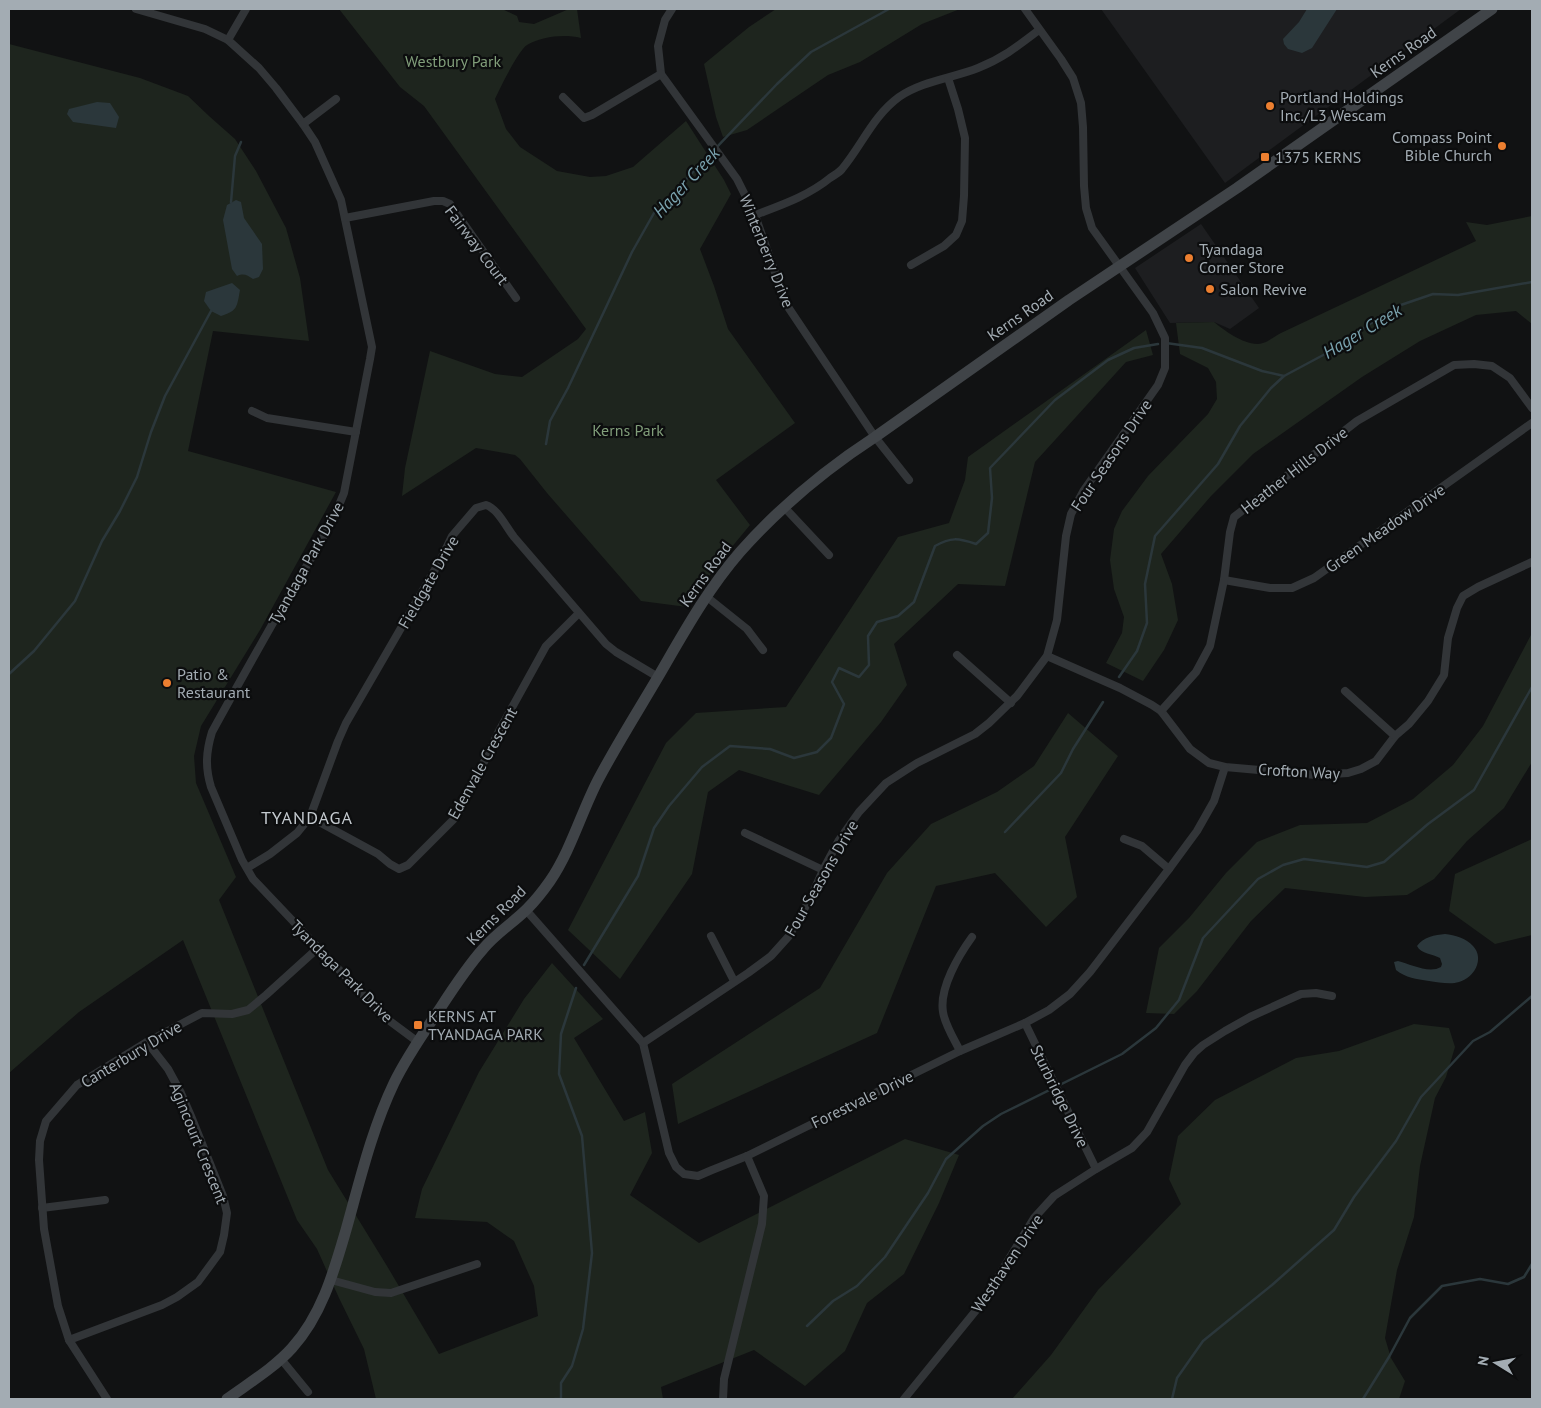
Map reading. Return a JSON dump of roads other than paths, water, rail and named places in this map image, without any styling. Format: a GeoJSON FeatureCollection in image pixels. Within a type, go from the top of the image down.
{"type":"FeatureCollection","features":[{"type":"Feature","properties":{"kind":"street","name":"Tyandaga Park Drive"},"geometry":{"type":"LineString","coordinates":[[136,9],[196,26],[228,40],[259,68],[315,142],[333,181],[345,218],[372,347],[344,493],[325,534],[212,732],[207,748],[207,774],[210,787],[253,879],[382,1016],[418,1042]]}},
{"type":"Feature","properties":{"kind":"street"},"geometry":{"type":"LineString","coordinates":[[228,40],[246,9]]}},
{"type":"Feature","properties":{"kind":"street","name":"Winterberry Drive"},"geometry":{"type":"LineString","coordinates":[[672,9],[665,20],[658,46],[661,74],[737,179],[755,215],[786,304],[875,437],[909,480]]}},
{"type":"Feature","properties":{"kind":"street"},"geometry":{"type":"LineString","coordinates":[[1025,9],[1073,78],[1081,103],[1086,208],[1092,228],[1119,266]]}},
{"type":"Feature","properties":{"kind":"street","name":"Kerns Road"},"geometry":{"type":"LineString","coordinates":[[227,1399],[281,1359],[295,1345],[315,1314],[331,1280],[382,1110],[396,1080],[418,1042],[483,948],[526,910],[549,882],[561,862],[597,782],[693,618],[739,553],[810,484],[844,457],[1119,266],[1244,183],[1492,9]]}},
{"type":"Feature","properties":{"kind":"street"},"geometry":{"type":"LineString","coordinates":[[755,215],[802,196],[820,186],[841,170],[874,122],[900,97],[921,86],[977,69],[1001,58],[1039,30]]}},
{"type":"Feature","properties":{"kind":"street"},"geometry":{"type":"LineString","coordinates":[[563,97],[584,118],[661,74]]}},
{"type":"Feature","properties":{"kind":"street"},"geometry":{"type":"LineString","coordinates":[[911,265],[944,246],[956,235],[962,221],[965,138],[948,78]]}},
{"type":"Feature","properties":{"kind":"street"},"geometry":{"type":"LineString","coordinates":[[303,124],[336,99]]}},
{"type":"Feature","properties":{"kind":"street","name":"Fairway Court"},"geometry":{"type":"LineString","coordinates":[[345,218],[434,201],[443,201],[450,204],[516,298]]}},
{"type":"Feature","properties":{"kind":"street","name":"Four Seasons Drive"},"geometry":{"type":"LineString","coordinates":[[643,1043],[771,956],[789,936],[839,840],[859,812],[886,783],[917,763],[975,734],[1010,702],[1026,684],[1046,656],[1057,620],[1066,536],[1071,514],[1084,490],[1158,385],[1165,368],[1165,338],[1153,314],[1119,266]]}},
{"type":"Feature","properties":{"kind":"street","name":"Heather Hills Drive"},"geometry":{"type":"LineString","coordinates":[[1161,712],[1196,672],[1210,646],[1224,580],[1230,532],[1234,517],[1357,421],[1454,365],[1474,364],[1492,366],[1510,378],[1532,408]]}},
{"type":"Feature","properties":{"kind":"street"},"geometry":{"type":"LineString","coordinates":[[252,411],[266,418],[356,432]]}},
{"type":"Feature","properties":{"kind":"street","name":"Green Meadow Drive"},"geometry":{"type":"LineString","coordinates":[[1224,580],[1270,588],[1292,588],[1314,578],[1532,423]]}},
{"type":"Feature","properties":{"kind":"street","name":"Fieldgate Drive"},"geometry":{"type":"LineString","coordinates":[[247,868],[270,854],[296,833],[310,817],[346,722],[441,560],[452,536],[476,508],[486,505],[496,511],[514,537],[606,644],[658,677]]}},
{"type":"Feature","properties":{"kind":"street"},"geometry":{"type":"LineString","coordinates":[[785,508],[829,555]]}},
{"type":"Feature","properties":{"kind":"street","name":"Crofton Way"},"geometry":{"type":"LineString","coordinates":[[1046,656],[1120,688],[1152,705],[1161,712],[1190,749],[1209,763],[1225,767],[1316,774],[1348,773],[1362,769],[1376,761],[1395,736],[1409,724],[1428,701],[1444,675],[1448,638],[1457,608],[1463,596],[1532,562]]}},
{"type":"Feature","properties":{"kind":"street"},"geometry":{"type":"LineString","coordinates":[[707,597],[747,629],[763,650]]}},
{"type":"Feature","properties":{"kind":"street","name":"Edenvale Crescent"},"geometry":{"type":"LineString","coordinates":[[310,817],[378,854],[390,864],[399,868],[408,865],[457,816],[499,731],[546,646],[579,613]]}},
{"type":"Feature","properties":{"kind":"street"},"geometry":{"type":"LineString","coordinates":[[957,655],[1010,702]]}},
{"type":"Feature","properties":{"kind":"street"},"geometry":{"type":"LineString","coordinates":[[1345,691],[1395,736]]}},
{"type":"Feature","properties":{"kind":"street","name":"Forestvale Drive"},"geometry":{"type":"LineString","coordinates":[[526,910],[643,1043],[669,1153],[676,1167],[684,1174],[698,1176],[746,1156],[960,1051],[1026,1023],[1049,1010],[1070,994],[1090,972],[1197,831],[1214,801],[1225,767]]}},
{"type":"Feature","properties":{"kind":"street"},"geometry":{"type":"LineString","coordinates":[[745,833],[823,870]]}},
{"type":"Feature","properties":{"kind":"street"},"geometry":{"type":"LineString","coordinates":[[1124,839],[1142,846],[1169,869]]}},
{"type":"Feature","properties":{"kind":"street"},"geometry":{"type":"LineString","coordinates":[[710,936],[734,981]]}},
{"type":"Feature","properties":{"kind":"street"},"geometry":{"type":"LineString","coordinates":[[960,1051],[943,1011],[944,990],[960,954],[972,937]]}},
{"type":"Feature","properties":{"kind":"street","name":"Canterbury Drive"},"geometry":{"type":"LineString","coordinates":[[107,1399],[69,1340],[58,1306],[42,1208],[39,1160],[40,1140],[46,1121],[77,1085],[147,1042],[202,1013],[232,1014],[248,1010],[318,948]]}},
{"type":"Feature","properties":{"kind":"street","name":"Westhaven Drive"},"geometry":{"type":"LineString","coordinates":[[904,1399],[982,1302],[1034,1218],[1054,1196],[1132,1148],[1147,1132],[1185,1065],[1203,1044],[1250,1018],[1302,994],[1316,993],[1332,996]]}},
{"type":"Feature","properties":{"kind":"street","name":"Sturbridge Drive"},"geometry":{"type":"LineString","coordinates":[[1026,1023],[1096,1169]]}},
{"type":"Feature","properties":{"kind":"street","name":"Agincourt Crescent"},"geometry":{"type":"LineString","coordinates":[[69,1340],[162,1305],[177,1297],[198,1282],[220,1252],[227,1213],[223,1196],[180,1093],[168,1070],[147,1042]]}},
{"type":"Feature","properties":{"kind":"street"},"geometry":{"type":"LineString","coordinates":[[723,1399],[724,1378],[762,1224],[764,1196],[746,1156]]}},
{"type":"Feature","properties":{"kind":"street"},"geometry":{"type":"LineString","coordinates":[[42,1208],[105,1200]]}},
{"type":"Feature","properties":{"kind":"street"},"geometry":{"type":"LineString","coordinates":[[331,1280],[375,1292],[391,1293],[477,1264]]}},
{"type":"Feature","properties":{"kind":"street"},"geometry":{"type":"LineString","coordinates":[[281,1359],[308,1392]]}},
{"type":"Feature","properties":{"kind":"waterway","name":"Hager Creek"},"geometry":{"type":"LineString","coordinates":[[546,444],[550,421],[568,388],[632,252],[654,213],[777,84],[811,52],[889,9]]}},
{"type":"Feature","properties":{"kind":"waterway"},"geometry":{"type":"LineString","coordinates":[[231,202],[235,156],[241,142]]}},
{"type":"Feature","properties":{"kind":"waterway"},"geometry":{"type":"LineString","coordinates":[[1119,677],[1137,651],[1147,623],[1145,584],[1155,536],[1218,464],[1240,426],[1271,388],[1284,376],[1327,353],[1395,307],[1433,294],[1458,295],[1532,282]]}},
{"type":"Feature","properties":{"kind":"waterway"},"geometry":{"type":"LineString","coordinates":[[9,674],[34,651],[75,601],[102,541],[137,477],[165,396],[211,311]]}},
{"type":"Feature","properties":{"kind":"waterway"},"geometry":{"type":"LineString","coordinates":[[1166,343],[1202,348],[1262,371],[1284,376]]}},
{"type":"Feature","properties":{"kind":"waterway"},"geometry":{"type":"LineString","coordinates":[[584,965],[638,876],[654,828],[669,806],[702,767],[730,746],[770,749],[794,758],[817,752],[831,738],[844,704],[832,682],[839,668],[859,677],[869,665],[868,636],[877,622],[898,616],[914,602],[935,546],[955,539],[976,544],[988,533],[992,498],[990,468],[1055,400],[1108,360],[1134,348],[1158,344]]}},
{"type":"Feature","properties":{"kind":"waterway"},"geometry":{"type":"LineString","coordinates":[[807,1326],[833,1301],[857,1286],[885,1257],[928,1193],[946,1159],[983,1126],[1001,1114],[1122,1054],[1156,1028],[1179,1000],[1203,938],[1258,879],[1283,865],[1304,859],[1367,867],[1384,862],[1428,824],[1474,790],[1532,687]]}},
{"type":"Feature","properties":{"kind":"waterway"},"geometry":{"type":"LineString","coordinates":[[1005,832],[1061,773],[1073,749],[1103,702]]}},
{"type":"Feature","properties":{"kind":"waterway"},"geometry":{"type":"LineString","coordinates":[[561,1399],[561,1383],[572,1366],[583,1329],[592,1253],[582,1136],[559,1074],[561,1034],[576,988]]}},
{"type":"Feature","properties":{"kind":"waterway"},"geometry":{"type":"LineString","coordinates":[[1172,1399],[1177,1378],[1203,1341],[1272,1285],[1334,1230],[1354,1197],[1396,1141],[1421,1097],[1473,1041],[1490,1032],[1532,996]]}},
{"type":"Feature","properties":{"kind":"waterway"},"geometry":{"type":"LineString","coordinates":[[1363,1399],[1410,1318],[1442,1286],[1480,1279],[1508,1284],[1524,1277],[1532,1264]]}},
{"type":"Feature","properties":{"kind":"waterway"},"geometry":{"type":"LineString","coordinates":[[555,1399],[560,1399]]}},
{"type":"Feature","properties":{"kind":"place","name":"Portland Holdings Inc./L3 Wescam"},"geometry":{"type":"Point","coordinates":[1270,106]}},
{"type":"Feature","properties":{"kind":"place","name":"Compass Point Bible Church"},"geometry":{"type":"Point","coordinates":[1502,146]}},
{"type":"Feature","properties":{"kind":"place","name":"1375 KERNS"},"geometry":{"type":"Point","coordinates":[1265,157]}},
{"type":"Feature","properties":{"kind":"place","name":"Tyandaga Corner Store"},"geometry":{"type":"Point","coordinates":[1189,258]}},
{"type":"Feature","properties":{"kind":"place","name":"Salon Revive"},"geometry":{"type":"Point","coordinates":[1210,289]}},
{"type":"Feature","properties":{"kind":"place","name":"Patio & Restaurant"},"geometry":{"type":"Point","coordinates":[167,683]}},
{"type":"Feature","properties":{"kind":"place","name":"KERNS AT TYANDAGA PARK"},"geometry":{"type":"Point","coordinates":[418,1025]}},
{"type":"Feature","properties":{"kind":"district","name":"TYANDAGA"},"geometry":{"type":"Point","coordinates":[307,817]}},
{"type":"Feature","properties":{"kind":"park label","name":"Westbury Park"},"geometry":{"type":"Point","coordinates":[453,61]}},
{"type":"Feature","properties":{"kind":"park label","name":"Kerns Park"},"geometry":{"type":"Point","coordinates":[628,430]}}]}
